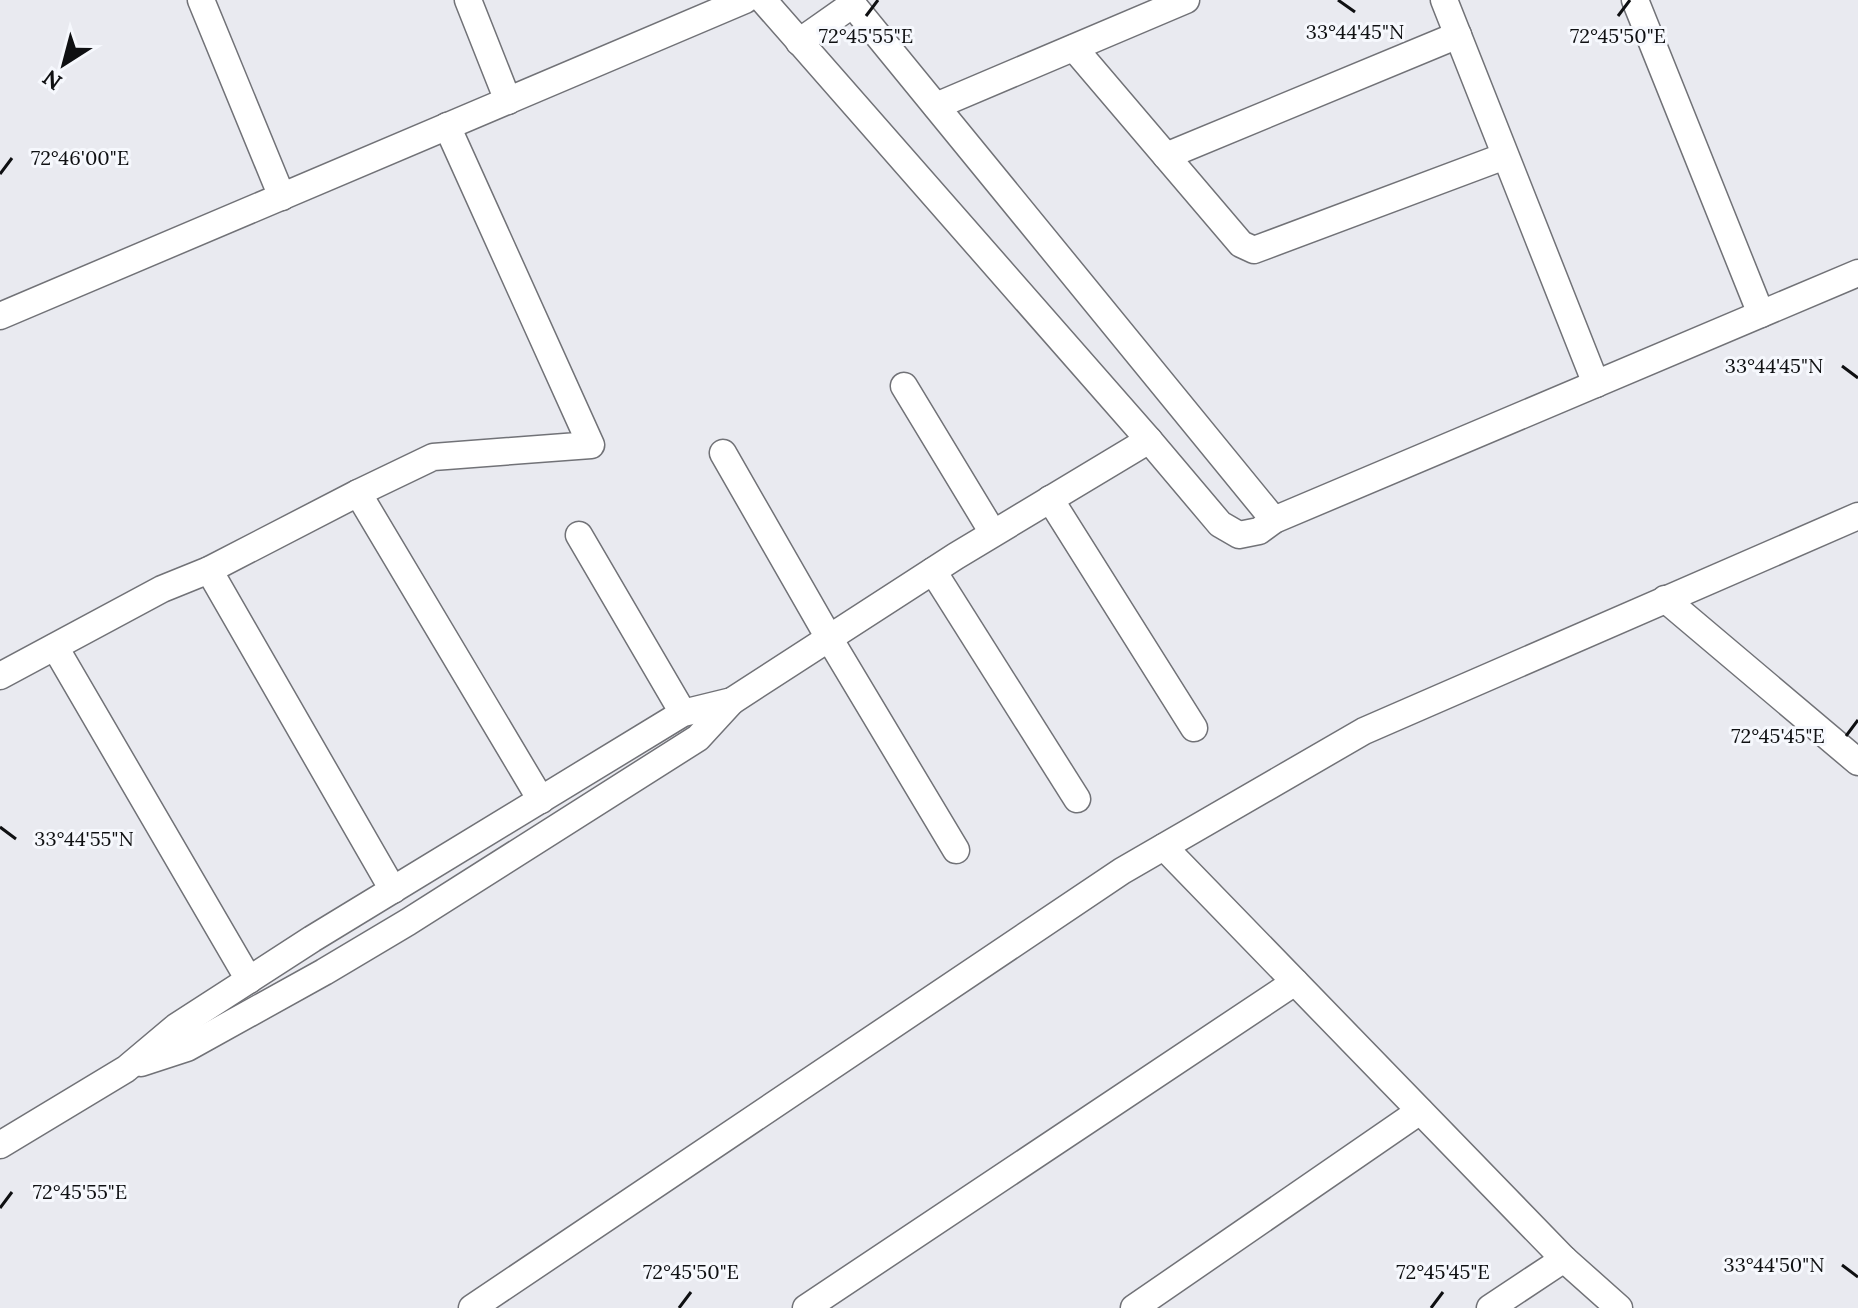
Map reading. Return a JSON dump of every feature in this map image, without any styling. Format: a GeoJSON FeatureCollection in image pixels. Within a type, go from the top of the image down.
{"type":"FeatureCollection","features":[{"type":"Feature","properties":{"kind":"street"},"geometry":{"type":"LineString","coordinates":[[201,0],[282,197]]}},
{"type":"Feature","properties":{"kind":"street"},"geometry":{"type":"LineString","coordinates":[[468,0],[508,101]]}},
{"type":"Feature","properties":{"kind":"street"},"geometry":{"type":"LineString","coordinates":[[0,316],[745,0]]}},
{"type":"Feature","properties":{"kind":"street"},"geometry":{"type":"LineString","coordinates":[[763,0],[1220,524],[1239,535],[1259,531],[1274,520],[1858,273]]}},
{"type":"Feature","properties":{"kind":"street"},"geometry":{"type":"LineString","coordinates":[[936,106],[1186,0]]}},
{"type":"Feature","properties":{"kind":"street"},"geometry":{"type":"LineString","coordinates":[[1444,0],[1596,384]]}},
{"type":"Feature","properties":{"kind":"street"},"geometry":{"type":"LineString","coordinates":[[1635,0],[1761,314]]}},
{"type":"Feature","properties":{"kind":"street"},"geometry":{"type":"LineString","coordinates":[[799,42],[851,2],[1274,520]]}},
{"type":"Feature","properties":{"kind":"street"},"geometry":{"type":"LineString","coordinates":[[1166,156],[1458,35]]}},
{"type":"Feature","properties":{"kind":"street"},"geometry":{"type":"LineString","coordinates":[[1074,48],[1241,244],[1254,250],[1505,156]]}},
{"type":"Feature","properties":{"kind":"street"},"geometry":{"type":"LineString","coordinates":[[0,676],[162,589],[209,570],[433,457],[591,445],[447,126]]}},
{"type":"Feature","properties":{"kind":"street"},"geometry":{"type":"LineString","coordinates":[[904,386],[993,533]]}},
{"type":"Feature","properties":{"kind":"street"},"geometry":{"type":"LineString","coordinates":[[126,1069],[187,1048],[408,922],[698,738],[732,701],[993,533],[1149,440]]}},
{"type":"Feature","properties":{"kind":"street"},"geometry":{"type":"LineString","coordinates":[[723,453],[956,850]]}},
{"type":"Feature","properties":{"kind":"street"},"geometry":{"type":"LineString","coordinates":[[358,493],[541,800]]}},
{"type":"Feature","properties":{"kind":"street"},"geometry":{"type":"LineString","coordinates":[[1050,499],[1194,728]]}},
{"type":"Feature","properties":{"kind":"street"},"geometry":{"type":"LineString","coordinates":[[472,1308],[1122,871],[1364,731],[1858,516]]}},
{"type":"Feature","properties":{"kind":"street"},"geometry":{"type":"LineString","coordinates":[[579,535],[683,713]]}},
{"type":"Feature","properties":{"kind":"street"},"geometry":{"type":"LineString","coordinates":[[209,570],[393,890]]}},
{"type":"Feature","properties":{"kind":"street"},"geometry":{"type":"LineString","coordinates":[[933,571],[1077,799]]}},
{"type":"Feature","properties":{"kind":"street"},"geometry":{"type":"LineString","coordinates":[[1665,599],[1858,762]]}},
{"type":"Feature","properties":{"kind":"street"},"geometry":{"type":"LineString","coordinates":[[55,647],[249,980]]}},
{"type":"Feature","properties":{"kind":"street"},"geometry":{"type":"LineString","coordinates":[[0,1145],[126,1069],[176,1027],[249,980],[683,713],[732,701]]}},
{"type":"Feature","properties":{"kind":"street"},"geometry":{"type":"LineString","coordinates":[[1164,847],[1564,1259],[1619,1308]]}},
{"type":"Feature","properties":{"kind":"street"},"geometry":{"type":"LineString","coordinates":[[806,1308],[1295,982]]}},
{"type":"Feature","properties":{"kind":"street"},"geometry":{"type":"LineString","coordinates":[[1134,1308],[1420,1111]]}},
{"type":"Feature","properties":{"kind":"street"},"geometry":{"type":"LineString","coordinates":[[1490,1308],[1564,1259]]}}]}
